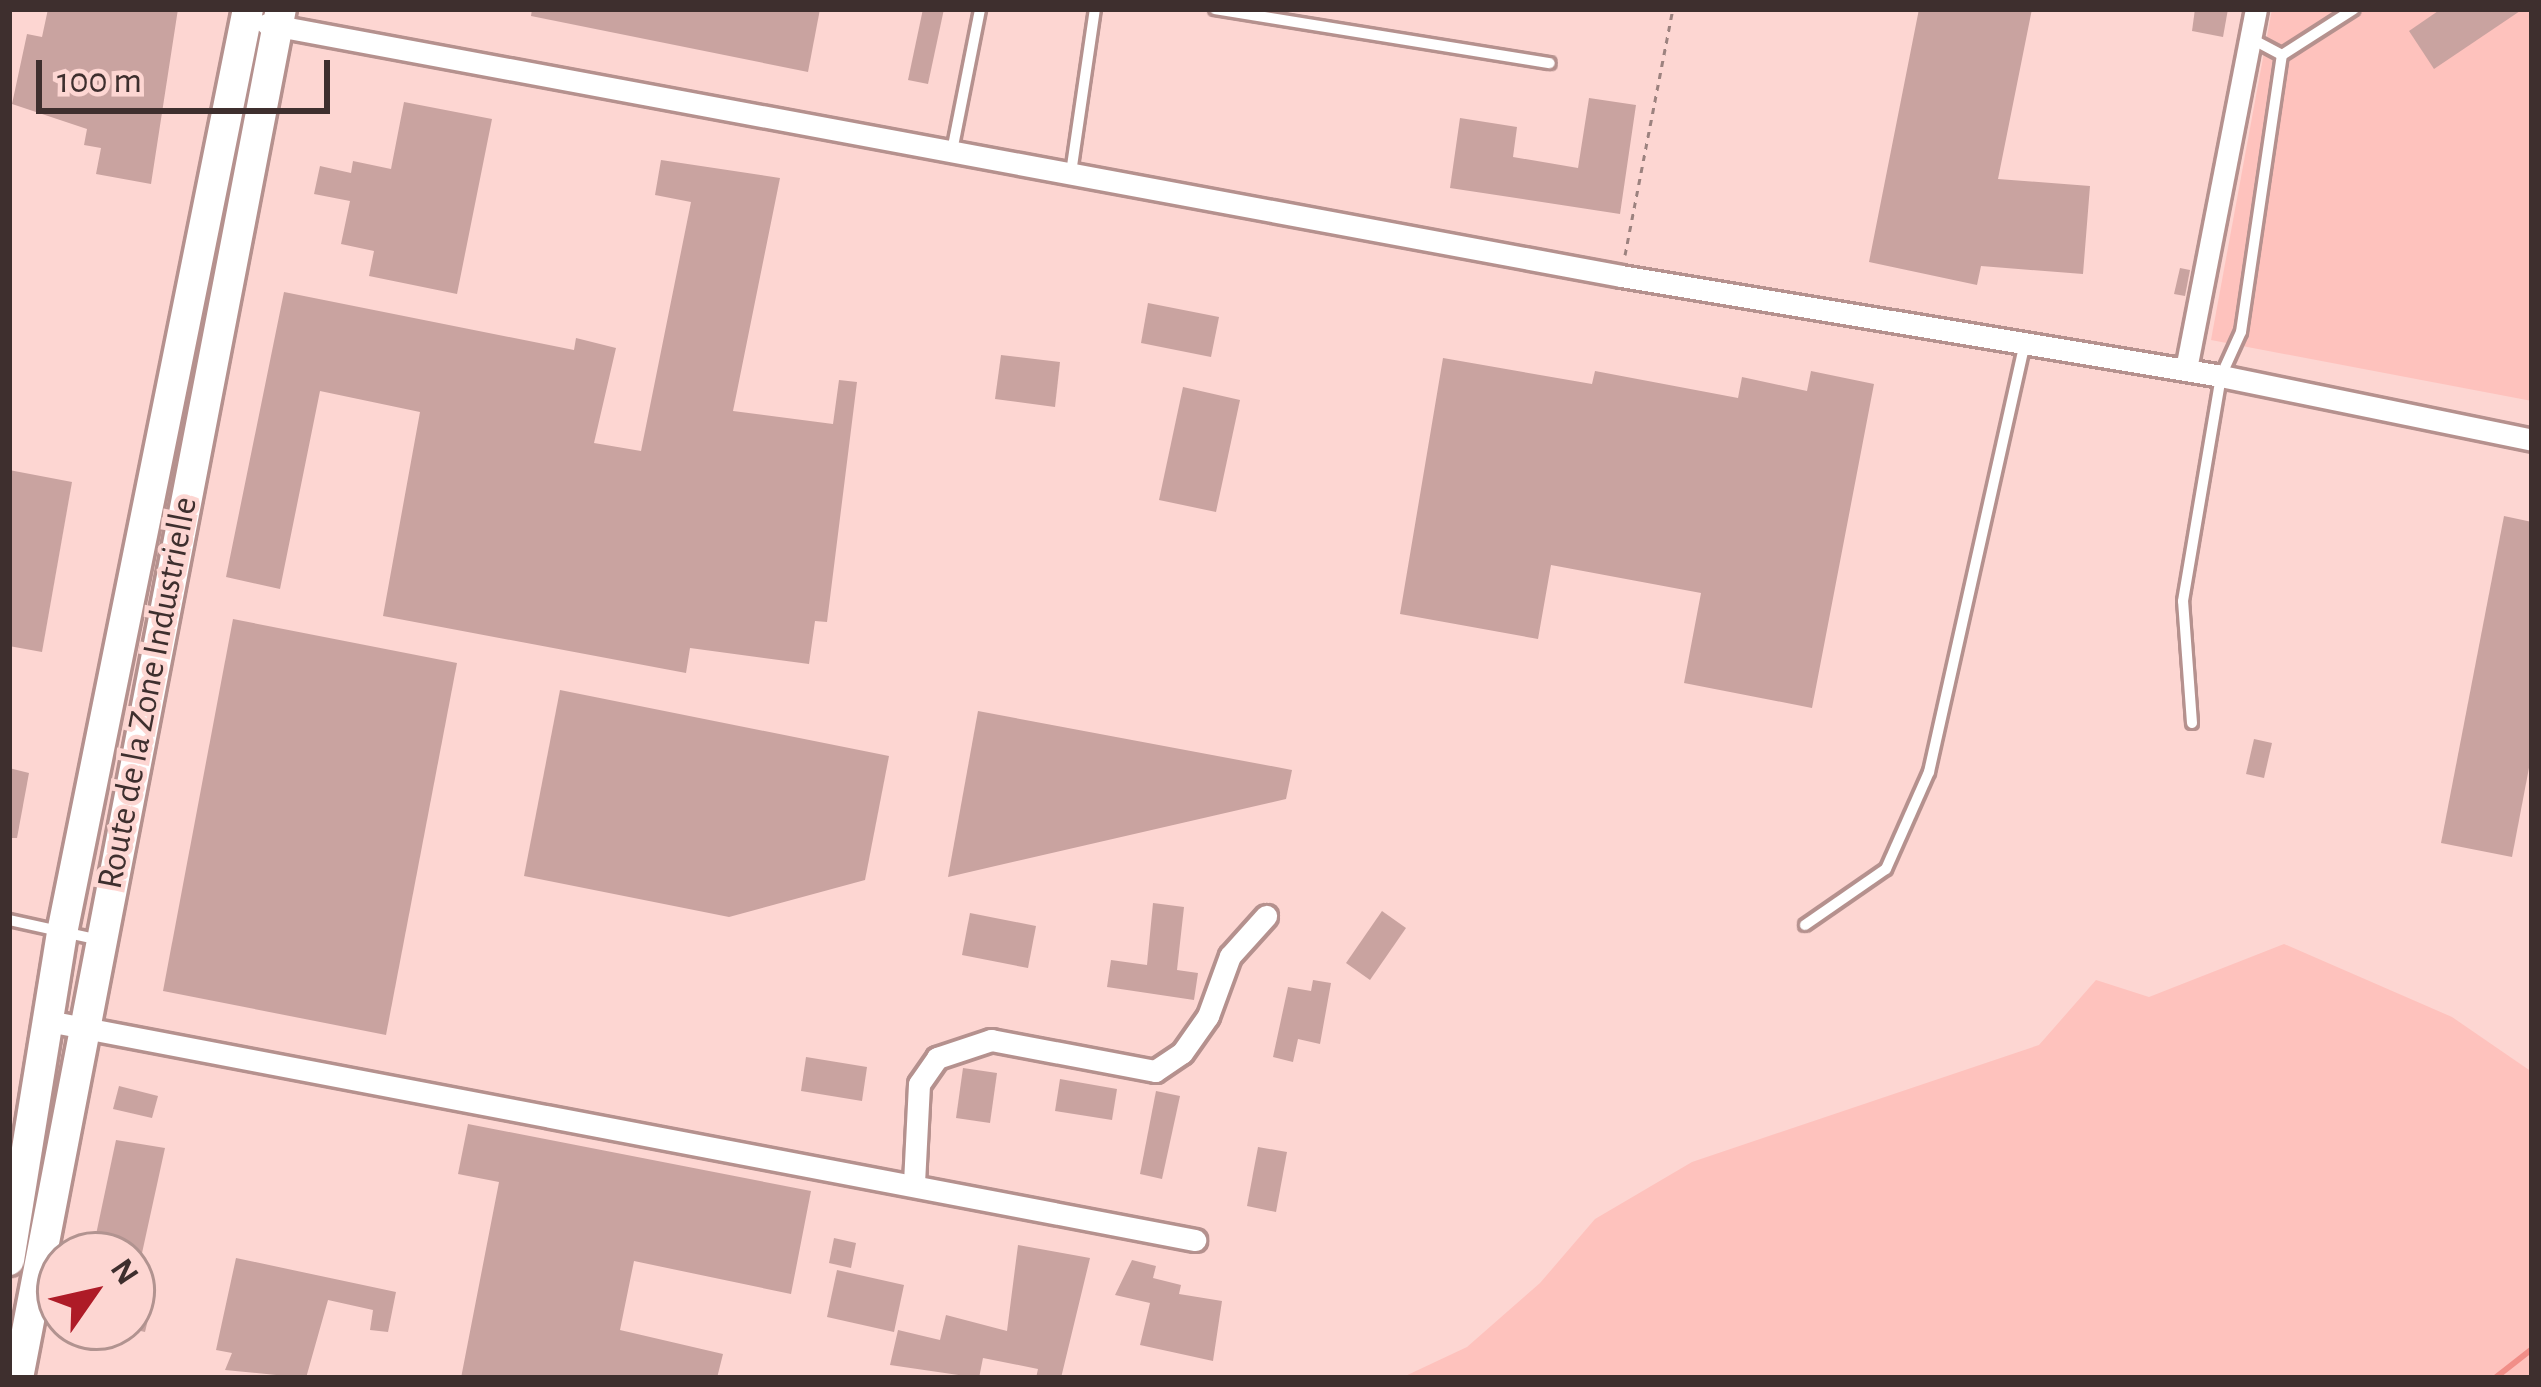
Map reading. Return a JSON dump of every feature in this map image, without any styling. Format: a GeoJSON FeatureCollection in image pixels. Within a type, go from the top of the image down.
{"type":"FeatureCollection","features":[{"type":"Feature","properties":{"kind":"main road","name":"Route de la Zone Industrielle"},"geometry":{"type":"LineString","coordinates":[[9,1259],[62,933],[246,14]]}},
{"type":"Feature","properties":{"kind":"main road","name":"Route de la Zone Industrielle"},"geometry":{"type":"LineString","coordinates":[[18,1378],[280,17]]}},
{"type":"Feature","properties":{"kind":"street"},"geometry":{"type":"LineString","coordinates":[[2186,370],[2256,9]]}},
{"type":"Feature","properties":{"kind":"street"},"geometry":{"type":"LineString","coordinates":[[246,14],[1621,276],[2221,376],[2532,440]]}},
{"type":"Feature","properties":{"kind":"street"},"geometry":{"type":"LineString","coordinates":[[914,1183],[919,1084],[937,1058],[991,1040],[1155,1071],[1182,1053],[1208,1016],[1230,956],[1265,916]]}},
{"type":"Feature","properties":{"kind":"street"},"geometry":{"type":"LineString","coordinates":[[48,1021],[1195,1240]]}},
{"type":"Feature","properties":{"kind":"lane"},"geometry":{"type":"LineString","coordinates":[[952,151],[980,9]]}},
{"type":"Feature","properties":{"kind":"lane"},"geometry":{"type":"LineString","coordinates":[[1071,173],[1095,9]]}},
{"type":"Feature","properties":{"kind":"lane"},"geometry":{"type":"LineString","coordinates":[[1215,9],[1550,62]]}},
{"type":"Feature","properties":{"kind":"lane"},"geometry":{"type":"LineString","coordinates":[[2192,723],[2183,601],[2221,376],[2240,332],[2282,55],[2354,9]]}},
{"type":"Feature","properties":{"kind":"lane"},"geometry":{"type":"LineString","coordinates":[[2250,38],[2282,55]]}},
{"type":"Feature","properties":{"kind":"lane"},"geometry":{"type":"LineString","coordinates":[[1805,925],[1886,869],[1929,772],[2026,344]]}},
{"type":"Feature","properties":{"kind":"lane"},"geometry":{"type":"LineString","coordinates":[[9,920],[100,940]]}},
{"type":"Feature","properties":{"kind":"path"},"geometry":{"type":"LineString","coordinates":[[1621,276],[1673,9]]}},
{"type":"Feature","properties":{"kind":"shaded area"},"geometry":{"type":"Polygon","coordinates":[[[2272,9],[2532,9],[2532,401],[2211,340],[2272,9]]]}},
{"type":"Feature","properties":{"kind":"shaded area"},"geometry":{"type":"Polygon","coordinates":[[[2284,944],[2452,1017],[2532,1072],[2532,1378],[1401,1378],[1467,1347],[1540,1283],[1595,1219],[1692,1162],[2039,1045],[2096,980],[2149,997],[2284,944]]]}},
{"type":"Feature","properties":{"kind":"building"},"geometry":{"type":"Polygon","coordinates":[[[48,9],[178,9],[151,184],[96,174],[101,148],[84,145],[87,129],[12,104],[27,34],[42,37],[48,9]]]}},
{"type":"Feature","properties":{"kind":"building"},"geometry":{"type":"Polygon","coordinates":[[[532,9],[820,9],[808,72],[531,16],[532,9]]]}},
{"type":"Feature","properties":{"kind":"building"},"geometry":{"type":"Polygon","coordinates":[[[923,9],[944,9],[928,84],[908,80],[923,9]]]}},
{"type":"Feature","properties":{"kind":"building"},"geometry":{"type":"Polygon","coordinates":[[[1919,9],[2032,9],[1998,179],[2090,186],[2083,274],[1981,266],[1977,285],[1869,262],[1919,9]]]}},
{"type":"Feature","properties":{"kind":"building"},"geometry":{"type":"Polygon","coordinates":[[[2195,9],[2228,9],[2223,37],[2192,31],[2195,9]]]}},
{"type":"Feature","properties":{"kind":"building"},"geometry":{"type":"Polygon","coordinates":[[[2441,9],[2523,9],[2434,69],[2409,31],[2441,9]]]}},
{"type":"Feature","properties":{"kind":"building"},"geometry":{"type":"Polygon","coordinates":[[[1589,98],[1636,105],[1620,214],[1450,188],[1460,118],[1517,127],[1513,157],[1578,168],[1589,98]]]}},
{"type":"Feature","properties":{"kind":"building"},"geometry":{"type":"Polygon","coordinates":[[[404,102],[492,119],[457,294],[369,276],[374,251],[341,244],[350,201],[314,194],[320,166],[351,173],[353,161],[391,169],[404,102]]]}},
{"type":"Feature","properties":{"kind":"building"},"geometry":{"type":"Polygon","coordinates":[[[661,160],[780,178],[733,411],[833,424],[839,380],[857,382],[827,622],[815,621],[809,664],[690,648],[686,673],[383,616],[420,412],[320,391],[280,589],[226,577],[284,292],[574,350],[576,338],[616,348],[594,443],[641,451],[691,202],[655,195],[661,160]]]}},
{"type":"Feature","properties":{"kind":"building"},"geometry":{"type":"Polygon","coordinates":[[[2180,268],[2190,270],[2185,296],[2174,294],[2180,268]]]}},
{"type":"Feature","properties":{"kind":"building"},"geometry":{"type":"Polygon","coordinates":[[[1148,303],[1219,317],[1211,357],[1141,343],[1148,303]]]}},
{"type":"Feature","properties":{"kind":"building"},"geometry":{"type":"Polygon","coordinates":[[[1001,355],[1060,362],[1055,407],[995,399],[1001,355]]]}},
{"type":"Feature","properties":{"kind":"building"},"geometry":{"type":"Polygon","coordinates":[[[1443,358],[1592,384],[1595,371],[1738,398],[1742,377],[1807,391],[1811,371],[1874,384],[1812,708],[1684,683],[1701,593],[1551,565],[1538,639],[1400,614],[1443,358]]]}},
{"type":"Feature","properties":{"kind":"building"},"geometry":{"type":"Polygon","coordinates":[[[1183,387],[1240,400],[1216,512],[1159,500],[1183,387]]]}},
{"type":"Feature","properties":{"kind":"building"},"geometry":{"type":"Polygon","coordinates":[[[9,470],[72,482],[42,652],[9,646],[9,470]]]}},
{"type":"Feature","properties":{"kind":"building"},"geometry":{"type":"Polygon","coordinates":[[[2504,516],[2532,522],[2532,752],[2512,857],[2441,843],[2504,516]]]}},
{"type":"Feature","properties":{"kind":"building"},"geometry":{"type":"Polygon","coordinates":[[[233,619],[457,663],[386,1035],[163,991],[233,619]]]}},
{"type":"Feature","properties":{"kind":"building"},"geometry":{"type":"Polygon","coordinates":[[[560,690],[889,756],[865,880],[729,917],[524,876],[560,690]]]}},
{"type":"Feature","properties":{"kind":"building"},"geometry":{"type":"Polygon","coordinates":[[[978,711],[1292,770],[1286,799],[948,877],[978,711]]]}},
{"type":"Feature","properties":{"kind":"building"},"geometry":{"type":"Polygon","coordinates":[[[2254,739],[2272,743],[2264,778],[2246,774],[2254,739]]]}},
{"type":"Feature","properties":{"kind":"building"},"geometry":{"type":"Polygon","coordinates":[[[9,768],[29,773],[17,838],[9,838],[9,768]]]}},
{"type":"Feature","properties":{"kind":"building"},"geometry":{"type":"Polygon","coordinates":[[[1153,903],[1184,907],[1177,970],[1198,973],[1194,1000],[1107,987],[1111,960],[1147,965],[1153,903]]]}},
{"type":"Feature","properties":{"kind":"building"},"geometry":{"type":"Polygon","coordinates":[[[1382,911],[1406,928],[1370,980],[1346,963],[1382,911]]]}},
{"type":"Feature","properties":{"kind":"building"},"geometry":{"type":"Polygon","coordinates":[[[970,913],[1036,926],[1028,968],[962,955],[970,913]]]}},
{"type":"Feature","properties":{"kind":"building"},"geometry":{"type":"Polygon","coordinates":[[[1313,980],[1331,983],[1320,1044],[1298,1039],[1293,1062],[1273,1057],[1288,987],[1311,991],[1313,980]]]}},
{"type":"Feature","properties":{"kind":"building"},"geometry":{"type":"Polygon","coordinates":[[[806,1057],[867,1067],[862,1101],[801,1091],[806,1057]]]}},
{"type":"Feature","properties":{"kind":"building"},"geometry":{"type":"Polygon","coordinates":[[[963,1068],[997,1073],[990,1123],[956,1118],[963,1068]]]}},
{"type":"Feature","properties":{"kind":"building"},"geometry":{"type":"Polygon","coordinates":[[[1060,1079],[1117,1089],[1112,1120],[1055,1111],[1060,1079]]]}},
{"type":"Feature","properties":{"kind":"building"},"geometry":{"type":"Polygon","coordinates":[[[119,1086],[158,1096],[152,1118],[113,1109],[119,1086]]]}},
{"type":"Feature","properties":{"kind":"building"},"geometry":{"type":"Polygon","coordinates":[[[1156,1091],[1180,1096],[1162,1179],[1140,1174],[1156,1091]]]}},
{"type":"Feature","properties":{"kind":"building"},"geometry":{"type":"Polygon","coordinates":[[[468,1124],[811,1191],[791,1294],[634,1261],[620,1330],[723,1354],[717,1378],[461,1378],[499,1182],[458,1174],[468,1124]]]}},
{"type":"Feature","properties":{"kind":"building"},"geometry":{"type":"Polygon","coordinates":[[[116,1140],[165,1148],[147,1231],[97,1231],[116,1140]]]}},
{"type":"Feature","properties":{"kind":"building"},"geometry":{"type":"Polygon","coordinates":[[[1258,1147],[1287,1152],[1276,1212],[1247,1206],[1258,1147]]]}},
{"type":"Feature","properties":{"kind":"building"},"geometry":{"type":"Polygon","coordinates":[[[834,1238],[856,1243],[851,1268],[829,1263],[834,1238]]]}},
{"type":"Feature","properties":{"kind":"building"},"geometry":{"type":"Polygon","coordinates":[[[1018,1245],[1090,1258],[1061,1378],[1036,1378],[1038,1369],[983,1358],[979,1378],[890,1365],[898,1330],[940,1340],[946,1315],[1007,1331],[1018,1245]]]}},
{"type":"Feature","properties":{"kind":"building"},"geometry":{"type":"Polygon","coordinates":[[[236,1258],[396,1292],[388,1332],[370,1330],[373,1310],[328,1300],[306,1378],[225,1370],[232,1353],[216,1350],[236,1258]]]}},
{"type":"Feature","properties":{"kind":"building"},"geometry":{"type":"Polygon","coordinates":[[[1132,1260],[1156,1266],[1153,1278],[1181,1285],[1179,1294],[1222,1301],[1213,1361],[1140,1345],[1150,1303],[1115,1295],[1132,1260]]]}},
{"type":"Feature","properties":{"kind":"building"},"geometry":{"type":"Polygon","coordinates":[[[837,1270],[904,1285],[894,1332],[827,1317],[837,1270]]]}},
{"type":"Feature","properties":{"kind":"waterway"},"geometry":{"type":"LineString","coordinates":[[2495,1378],[2532,1349]]}}]}
